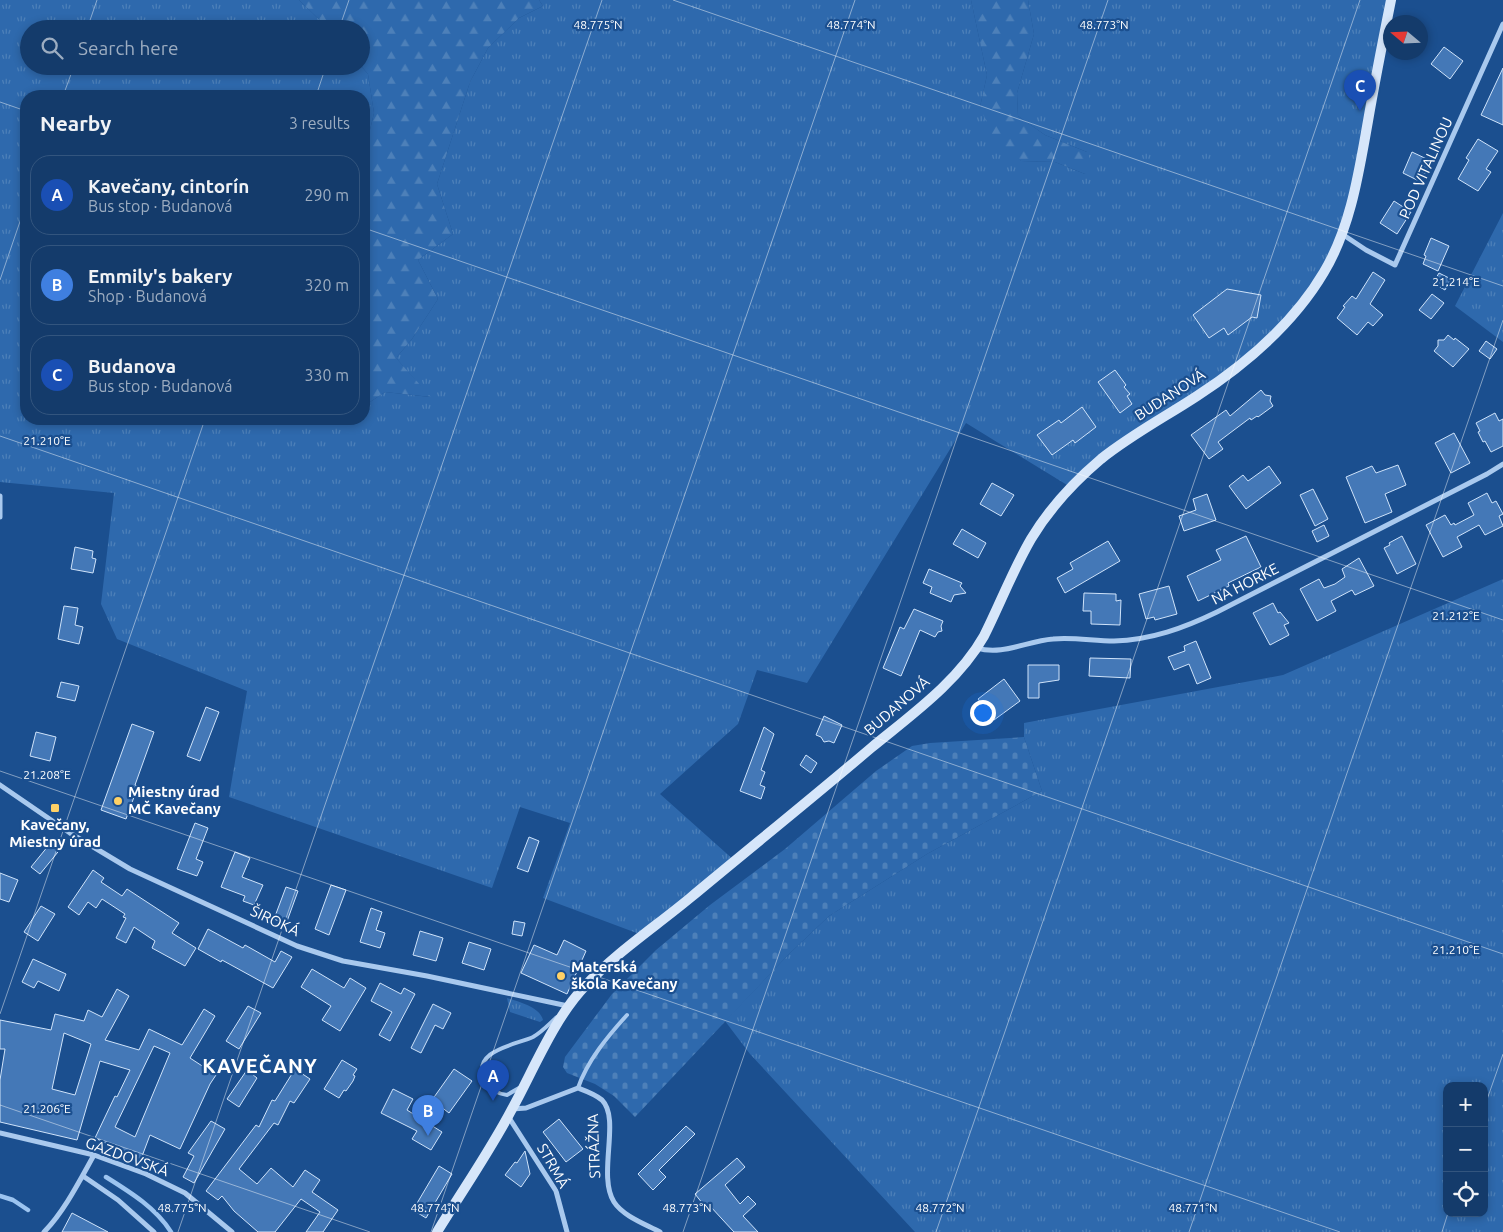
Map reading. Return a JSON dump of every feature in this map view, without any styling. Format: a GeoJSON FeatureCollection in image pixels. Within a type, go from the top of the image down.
{"type":"FeatureCollection","features":[{"type":"Feature","properties":{"kind":"street","name":"BUDANOVÁ"},"geometry":{"type":"LineString","coordinates":[[437,1232],[476,1172],[568,1006],[585,986],[615,957],[735,861],[932,696],[955,674],[977,648],[1032,539],[1045,518],[1065,495],[1101,459],[1241,365],[1265,344],[1311,293],[1325,271],[1342,234],[1354,192],[1391,0]]}},
{"type":"Feature","properties":{"kind":"street","name":"POD VITALINOU"},"geometry":{"type":"LineString","coordinates":[[1342,234],[1366,250],[1395,265],[1503,24]]}},
{"type":"Feature","properties":{"kind":"street","name":"NA HORKE"},"geometry":{"type":"LineString","coordinates":[[977,648],[986,651],[997,650],[1052,639],[1132,640],[1173,632],[1217,612],[1487,474],[1503,464]]}},
{"type":"Feature","properties":{"kind":"street"},"geometry":{"type":"LineString","coordinates":[[0,496],[0,517]]}},
{"type":"Feature","properties":{"kind":"street","name":"ŠIROKÁ"},"geometry":{"type":"LineString","coordinates":[[0,785],[70,834],[130,869],[297,946],[344,961],[427,976],[568,1006]]}},
{"type":"Feature","properties":{"kind":"street"},"geometry":{"type":"LineString","coordinates":[[510,1113],[578,1088]]}},
{"type":"Feature","properties":{"kind":"street","name":"STRÁŽNA"},"geometry":{"type":"LineString","coordinates":[[578,1088],[591,1093],[602,1101],[607,1108],[609,1134],[607,1169],[609,1190],[615,1203],[631,1216],[660,1232]]}},
{"type":"Feature","properties":{"kind":"street","name":"STRMÁ"},"geometry":{"type":"LineString","coordinates":[[510,1113],[556,1191],[567,1232]]}},
{"type":"Feature","properties":{"kind":"street","name":"GAZDOVSKÁ"},"geometry":{"type":"LineString","coordinates":[[0,1134],[94,1155],[146,1174],[185,1193],[232,1232]]}},
{"type":"Feature","properties":{"kind":"street"},"geometry":{"type":"LineString","coordinates":[[44,1232],[52,1225],[94,1155]]}},
{"type":"Feature","properties":{"kind":"street"},"geometry":{"type":"LineString","coordinates":[[82,1176],[118,1200],[154,1232]]}},
{"type":"Feature","properties":{"kind":"lane"},"geometry":{"type":"LineString","coordinates":[[524,1084],[507,1095],[496,1092],[484,1079],[483,1066],[485,1060],[500,1048],[532,1037],[568,1006]]}},
{"type":"Feature","properties":{"kind":"lane"},"geometry":{"type":"LineString","coordinates":[[578,1088],[581,1078],[591,1062],[627,1015]]}},
{"type":"Feature","properties":{"kind":"green space"},"geometry":{"type":"Polygon","coordinates":[[[0,0],[299,0],[320,20],[20,20],[20,75],[368,75],[374,113],[370,130],[370,90],[20,90],[20,425],[370,425],[370,402],[385,392],[430,397],[396,358],[412,339],[438,299],[418,260],[453,234],[437,184],[470,82],[488,48],[519,18],[543,6],[539,0],[971,0],[987,75],[980,107],[1021,161],[1055,162],[1085,174],[1087,152],[1045,135],[1018,116],[1017,93],[1034,34],[1028,0],[1391,0],[1388,15],[1383,15],[1383,42],[1354,192],[1325,271],[1265,344],[1165,415],[1072,488],[966,423],[807,683],[757,670],[738,724],[660,794],[735,861],[642,935],[543,898],[570,823],[520,807],[492,888],[229,797],[247,691],[117,639],[101,604],[114,493],[0,482],[0,0]]]}},
{"type":"Feature","properties":{"kind":"green space"},"geometry":{"type":"Polygon","coordinates":[[[299,0],[539,0],[543,6],[519,18],[488,48],[470,82],[437,184],[453,234],[418,260],[438,299],[412,339],[396,358],[431,397],[385,392],[370,402],[370,130],[374,113],[368,75],[370,75],[370,20],[320,20],[299,0]]]}},
{"type":"Feature","properties":{"kind":"green space"},"geometry":{"type":"Polygon","coordinates":[[[971,0],[1028,0],[1034,34],[1017,93],[1018,116],[1045,135],[1087,152],[1092,163],[1085,174],[1055,162],[1021,161],[995,143],[980,107],[987,75],[971,0]]]}},
{"type":"Feature","properties":{"kind":"green space"},"geometry":{"type":"Polygon","coordinates":[[[1503,213],[1503,342],[1455,306],[1503,213]]]}},
{"type":"Feature","properties":{"kind":"green space"},"geometry":{"type":"Polygon","coordinates":[[[1503,579],[1503,1232],[915,1232],[750,1054],[725,1021],[788,955],[829,916],[927,854],[1042,791],[1024,737],[1024,723],[1283,675],[1503,579]]]}},
{"type":"Feature","properties":{"kind":"green space"},"geometry":{"type":"Polygon","coordinates":[[[1024,737],[1042,791],[927,854],[829,916],[788,955],[635,1117],[614,1096],[595,1084],[567,1073],[563,1067],[565,1057],[612,994],[656,950],[710,905],[785,849],[876,771],[912,746],[930,743],[1024,737]]]}},
{"type":"Feature","properties":{"kind":"green space"},"geometry":{"type":"Polygon","coordinates":[[[507,998],[533,1008],[541,1015],[543,1020],[540,1022],[510,1012],[507,998]]]}},
{"type":"Feature","properties":{"kind":"building"},"geometry":{"type":"Polygon","coordinates":[[[1444,47],[1463,61],[1450,79],[1431,64],[1444,47]]]}},
{"type":"Feature","properties":{"kind":"building"},"geometry":{"type":"Polygon","coordinates":[[[1503,68],[1503,125],[1481,115],[1503,68]]]}},
{"type":"Feature","properties":{"kind":"building"},"geometry":{"type":"Polygon","coordinates":[[[1478,139],[1498,151],[1486,169],[1491,172],[1478,191],[1458,179],[1469,160],[1466,158],[1478,139]]]}},
{"type":"Feature","properties":{"kind":"building"},"geometry":{"type":"Polygon","coordinates":[[[1412,152],[1431,161],[1421,182],[1403,173],[1412,152]]]}},
{"type":"Feature","properties":{"kind":"building"},"geometry":{"type":"Polygon","coordinates":[[[1394,201],[1411,212],[1397,234],[1380,223],[1394,201]]]}},
{"type":"Feature","properties":{"kind":"building"},"geometry":{"type":"Polygon","coordinates":[[[1431,238],[1449,246],[1438,271],[1423,264],[1426,256],[1424,255],[1431,238]]]}},
{"type":"Feature","properties":{"kind":"building"},"geometry":{"type":"Polygon","coordinates":[[[1373,272],[1385,280],[1370,304],[1383,315],[1373,326],[1368,322],[1357,335],[1337,318],[1345,307],[1343,306],[1352,296],[1356,299],[1373,272]]]}},
{"type":"Feature","properties":{"kind":"building"},"geometry":{"type":"Polygon","coordinates":[[[1439,273],[1451,279],[1445,290],[1433,283],[1439,273]]]}},
{"type":"Feature","properties":{"kind":"building"},"geometry":{"type":"Polygon","coordinates":[[[1227,289],[1261,295],[1257,318],[1252,317],[1228,335],[1224,328],[1209,338],[1193,315],[1227,289]]]}},
{"type":"Feature","properties":{"kind":"building"},"geometry":{"type":"Polygon","coordinates":[[[1432,294],[1444,303],[1431,319],[1419,310],[1432,294]]]}},
{"type":"Feature","properties":{"kind":"building"},"geometry":{"type":"Polygon","coordinates":[[[1448,335],[1469,349],[1453,367],[1434,351],[1438,346],[1438,340],[1444,340],[1448,335]]]}},
{"type":"Feature","properties":{"kind":"building"},"geometry":{"type":"Polygon","coordinates":[[[1486,341],[1497,349],[1490,359],[1479,351],[1486,341]]]}},
{"type":"Feature","properties":{"kind":"building"},"geometry":{"type":"Polygon","coordinates":[[[1115,370],[1126,385],[1124,387],[1130,394],[1127,396],[1132,404],[1120,413],[1098,382],[1115,370]]]}},
{"type":"Feature","properties":{"kind":"building"},"geometry":{"type":"Polygon","coordinates":[[[1261,390],[1265,395],[1271,396],[1270,401],[1273,406],[1258,417],[1251,420],[1250,418],[1218,442],[1223,449],[1209,459],[1191,435],[1226,410],[1230,416],[1261,390]]]}},
{"type":"Feature","properties":{"kind":"building"},"geometry":{"type":"Polygon","coordinates":[[[1082,407],[1096,427],[1075,443],[1073,440],[1052,455],[1037,435],[1059,420],[1061,423],[1082,407]]]}},
{"type":"Feature","properties":{"kind":"building"},"geometry":{"type":"Polygon","coordinates":[[[1495,413],[1499,421],[1503,419],[1503,446],[1491,452],[1485,441],[1483,442],[1476,423],[1495,413]]]}},
{"type":"Feature","properties":{"kind":"building"},"geometry":{"type":"Polygon","coordinates":[[[1454,433],[1470,463],[1451,473],[1435,443],[1454,433]]]}},
{"type":"Feature","properties":{"kind":"building"},"geometry":{"type":"Polygon","coordinates":[[[1398,465],[1406,485],[1385,494],[1392,512],[1365,523],[1346,477],[1372,466],[1376,473],[1398,465]]]}},
{"type":"Feature","properties":{"kind":"building"},"geometry":{"type":"Polygon","coordinates":[[[1269,466],[1281,483],[1246,509],[1229,486],[1243,475],[1248,481],[1269,466]]]}},
{"type":"Feature","properties":{"kind":"building"},"geometry":{"type":"Polygon","coordinates":[[[992,483],[1014,495],[1001,516],[980,504],[992,483]]]}},
{"type":"Feature","properties":{"kind":"building"},"geometry":{"type":"Polygon","coordinates":[[[1313,489],[1328,519],[1315,526],[1300,495],[1313,489]]]}},
{"type":"Feature","properties":{"kind":"building"},"geometry":{"type":"Polygon","coordinates":[[[1487,493],[1492,503],[1496,501],[1503,514],[1499,516],[1503,526],[1485,535],[1479,525],[1457,537],[1462,547],[1443,557],[1426,525],[1445,515],[1451,525],[1454,523],[1455,525],[1474,515],[1468,503],[1487,493]]]}},
{"type":"Feature","properties":{"kind":"building"},"geometry":{"type":"Polygon","coordinates":[[[1207,494],[1216,520],[1184,531],[1179,516],[1196,510],[1193,499],[1207,494]]]}},
{"type":"Feature","properties":{"kind":"building"},"geometry":{"type":"Polygon","coordinates":[[[1324,525],[1329,536],[1317,542],[1312,531],[1324,525]]]}},
{"type":"Feature","properties":{"kind":"building"},"geometry":{"type":"Polygon","coordinates":[[[962,529],[986,543],[978,558],[953,544],[962,529]]]}},
{"type":"Feature","properties":{"kind":"building"},"geometry":{"type":"Polygon","coordinates":[[[1246,536],[1261,567],[1228,583],[1229,586],[1198,601],[1187,576],[1221,560],[1216,550],[1246,536]]]}},
{"type":"Feature","properties":{"kind":"building"},"geometry":{"type":"Polygon","coordinates":[[[1402,536],[1416,564],[1397,574],[1384,548],[1402,536]]]}},
{"type":"Feature","properties":{"kind":"building"},"geometry":{"type":"Polygon","coordinates":[[[1108,541],[1120,561],[1065,593],[1057,578],[1073,569],[1070,563],[1108,541]]]}},
{"type":"Feature","properties":{"kind":"building"},"geometry":{"type":"Polygon","coordinates":[[[75,547],[93,551],[92,558],[96,559],[93,573],[71,569],[75,547]]]}},
{"type":"Feature","properties":{"kind":"building"},"geometry":{"type":"Polygon","coordinates":[[[1359,558],[1374,586],[1355,595],[1352,590],[1331,601],[1336,611],[1317,621],[1300,589],[1319,579],[1324,588],[1335,584],[1345,577],[1342,569],[1359,558]]]}},
{"type":"Feature","properties":{"kind":"building"},"geometry":{"type":"Polygon","coordinates":[[[929,569],[962,583],[960,586],[966,593],[954,595],[951,602],[930,593],[932,587],[923,583],[929,569]]]}},
{"type":"Feature","properties":{"kind":"building"},"geometry":{"type":"Polygon","coordinates":[[[1169,586],[1177,614],[1155,620],[1154,617],[1146,619],[1139,594],[1169,586]]]}},
{"type":"Feature","properties":{"kind":"building"},"geometry":{"type":"Polygon","coordinates":[[[1084,593],[1116,594],[1116,601],[1121,600],[1120,625],[1091,624],[1091,611],[1083,611],[1084,593]]]}},
{"type":"Feature","properties":{"kind":"building"},"geometry":{"type":"Polygon","coordinates":[[[1273,603],[1278,613],[1280,612],[1289,623],[1284,625],[1289,635],[1270,645],[1253,613],[1273,603]]]}},
{"type":"Feature","properties":{"kind":"building"},"geometry":{"type":"Polygon","coordinates":[[[64,606],[78,608],[75,625],[83,627],[79,644],[58,639],[64,606]]]}},
{"type":"Feature","properties":{"kind":"building"},"geometry":{"type":"Polygon","coordinates":[[[914,609],[943,621],[942,631],[938,632],[935,637],[920,630],[901,676],[883,668],[900,627],[904,629],[914,609]]]}},
{"type":"Feature","properties":{"kind":"building"},"geometry":{"type":"Polygon","coordinates":[[[1196,641],[1211,678],[1197,684],[1189,664],[1174,670],[1168,657],[1185,651],[1184,646],[1196,641]]]}},
{"type":"Feature","properties":{"kind":"building"},"geometry":{"type":"Polygon","coordinates":[[[1090,658],[1131,659],[1130,678],[1089,676],[1090,658]]]}},
{"type":"Feature","properties":{"kind":"building"},"geometry":{"type":"Polygon","coordinates":[[[1028,665],[1059,665],[1059,680],[1039,683],[1039,698],[1028,698],[1028,665]]]}},
{"type":"Feature","properties":{"kind":"building"},"geometry":{"type":"Polygon","coordinates":[[[1004,679],[1020,701],[994,720],[978,699],[1004,679]]]}},
{"type":"Feature","properties":{"kind":"building"},"geometry":{"type":"Polygon","coordinates":[[[61,682],[79,686],[75,701],[57,697],[61,682]]]}},
{"type":"Feature","properties":{"kind":"building"},"geometry":{"type":"Polygon","coordinates":[[[206,707],[219,712],[200,761],[187,756],[206,707]]]}},
{"type":"Feature","properties":{"kind":"building"},"geometry":{"type":"Polygon","coordinates":[[[824,716],[842,725],[834,743],[824,742],[821,737],[816,735],[824,716]]]}},
{"type":"Feature","properties":{"kind":"building"},"geometry":{"type":"Polygon","coordinates":[[[132,724],[154,732],[135,785],[138,786],[126,819],[101,810],[132,724]]]}},
{"type":"Feature","properties":{"kind":"building"},"geometry":{"type":"Polygon","coordinates":[[[764,727],[774,734],[761,770],[765,772],[760,785],[765,787],[761,799],[740,791],[764,727]]]}},
{"type":"Feature","properties":{"kind":"building"},"geometry":{"type":"Polygon","coordinates":[[[36,732],[56,737],[50,761],[30,756],[36,732]]]}},
{"type":"Feature","properties":{"kind":"building"},"geometry":{"type":"Polygon","coordinates":[[[806,755],[817,763],[811,773],[800,765],[806,755]]]}},
{"type":"Feature","properties":{"kind":"building"},"geometry":{"type":"Polygon","coordinates":[[[195,823],[208,828],[196,859],[203,862],[197,876],[177,869],[195,823]]]}},
{"type":"Feature","properties":{"kind":"building"},"geometry":{"type":"Polygon","coordinates":[[[529,837],[539,841],[528,872],[517,868],[529,837]]]}},
{"type":"Feature","properties":{"kind":"building"},"geometry":{"type":"Polygon","coordinates":[[[53,840],[62,847],[40,874],[31,867],[53,840]]]}},
{"type":"Feature","properties":{"kind":"building"},"geometry":{"type":"Polygon","coordinates":[[[235,852],[250,858],[242,877],[263,885],[254,905],[243,901],[245,896],[221,887],[235,852]]]}},
{"type":"Feature","properties":{"kind":"building"},"geometry":{"type":"Polygon","coordinates":[[[93,870],[104,878],[101,882],[122,896],[127,889],[179,923],[172,933],[196,948],[185,966],[152,948],[155,941],[134,927],[126,943],[116,938],[126,918],[123,917],[125,914],[102,899],[96,908],[88,902],[79,915],[68,907],[93,870]]]}},
{"type":"Feature","properties":{"kind":"building"},"geometry":{"type":"Polygon","coordinates":[[[0,873],[18,880],[9,902],[0,899],[0,873]]]}},
{"type":"Feature","properties":{"kind":"building"},"geometry":{"type":"Polygon","coordinates":[[[331,885],[346,890],[329,935],[315,929],[331,885]]]}},
{"type":"Feature","properties":{"kind":"building"},"geometry":{"type":"Polygon","coordinates":[[[286,887],[298,891],[286,924],[274,919],[286,887]]]}},
{"type":"Feature","properties":{"kind":"building"},"geometry":{"type":"Polygon","coordinates":[[[41,906],[55,914],[38,941],[24,932],[41,906]]]}},
{"type":"Feature","properties":{"kind":"building"},"geometry":{"type":"Polygon","coordinates":[[[371,908],[382,912],[376,930],[385,933],[380,948],[360,942],[371,908]]]}},
{"type":"Feature","properties":{"kind":"building"},"geometry":{"type":"Polygon","coordinates":[[[514,921],[525,923],[522,936],[512,934],[514,921]]]}},
{"type":"Feature","properties":{"kind":"building"},"geometry":{"type":"Polygon","coordinates":[[[208,929],[243,948],[245,945],[275,962],[281,951],[292,957],[273,988],[198,949],[208,929]]]}},
{"type":"Feature","properties":{"kind":"building"},"geometry":{"type":"Polygon","coordinates":[[[420,931],[443,938],[436,961],[413,955],[420,931]]]}},
{"type":"Feature","properties":{"kind":"building"},"geometry":{"type":"Polygon","coordinates":[[[564,940],[586,951],[567,994],[521,973],[534,945],[557,955],[564,940]]]}},
{"type":"Feature","properties":{"kind":"building"},"geometry":{"type":"Polygon","coordinates":[[[469,942],[491,949],[484,970],[462,963],[469,942]]]}},
{"type":"Feature","properties":{"kind":"building"},"geometry":{"type":"Polygon","coordinates":[[[33,959],[66,974],[59,991],[38,981],[34,988],[22,982],[33,959]]]}},
{"type":"Feature","properties":{"kind":"building"},"geometry":{"type":"Polygon","coordinates":[[[312,969],[344,988],[350,978],[366,988],[340,1031],[322,1020],[331,1006],[301,987],[312,969]]]}},
{"type":"Feature","properties":{"kind":"building"},"geometry":{"type":"Polygon","coordinates":[[[380,983],[401,994],[404,988],[415,994],[390,1041],[379,1035],[392,1012],[371,1001],[380,983]]]}},
{"type":"Feature","properties":{"kind":"building"},"geometry":{"type":"Polygon","coordinates":[[[117,989],[129,996],[105,1040],[139,1050],[149,1029],[182,1045],[204,1009],[215,1016],[190,1058],[216,1075],[180,1149],[150,1135],[141,1159],[95,1138],[130,1070],[100,1061],[77,1140],[0,1122],[0,1080],[5,1049],[0,1049],[0,1020],[51,1030],[55,1014],[84,1021],[88,1010],[102,1017],[117,989]],[[64,1033],[52,1089],[75,1095],[91,1044],[64,1033]],[[154,1046],[115,1127],[135,1137],[170,1053],[154,1046]]]}},
{"type":"Feature","properties":{"kind":"building"},"geometry":{"type":"Polygon","coordinates":[[[433,1004],[451,1013],[443,1029],[435,1025],[421,1053],[411,1048],[433,1004]]]}},
{"type":"Feature","properties":{"kind":"building"},"geometry":{"type":"Polygon","coordinates":[[[248,1006],[261,1013],[239,1049],[226,1041],[248,1006]]]}},
{"type":"Feature","properties":{"kind":"building"},"geometry":{"type":"Polygon","coordinates":[[[342,1060],[357,1069],[353,1075],[355,1076],[353,1081],[339,1098],[324,1089],[342,1060]]]}},
{"type":"Feature","properties":{"kind":"building"},"geometry":{"type":"Polygon","coordinates":[[[295,1069],[310,1079],[294,1103],[290,1101],[278,1125],[274,1123],[239,1169],[257,1184],[271,1168],[293,1187],[305,1170],[320,1180],[312,1192],[338,1210],[323,1232],[306,1232],[320,1212],[301,1199],[275,1232],[258,1232],[234,1211],[222,1196],[218,1200],[206,1191],[256,1125],[259,1127],[272,1100],[275,1101],[295,1069]]]}},
{"type":"Feature","properties":{"kind":"building"},"geometry":{"type":"Polygon","coordinates":[[[454,1069],[472,1081],[449,1113],[432,1100],[454,1069]]]}},
{"type":"Feature","properties":{"kind":"building"},"geometry":{"type":"Polygon","coordinates":[[[247,1070],[257,1078],[239,1107],[227,1099],[247,1070]]]}},
{"type":"Feature","properties":{"kind":"building"},"geometry":{"type":"Polygon","coordinates":[[[393,1089],[413,1099],[407,1110],[442,1132],[431,1150],[412,1139],[417,1131],[381,1113],[393,1089]]]}},
{"type":"Feature","properties":{"kind":"building"},"geometry":{"type":"Polygon","coordinates":[[[559,1119],[583,1149],[566,1162],[543,1132],[559,1119]]]}},
{"type":"Feature","properties":{"kind":"building"},"geometry":{"type":"Polygon","coordinates":[[[211,1121],[225,1129],[194,1183],[183,1177],[194,1156],[188,1153],[211,1121]]]}},
{"type":"Feature","properties":{"kind":"building"},"geometry":{"type":"Polygon","coordinates":[[[686,1126],[695,1134],[659,1170],[666,1177],[653,1190],[638,1174],[686,1126]]]}},
{"type":"Feature","properties":{"kind":"building"},"geometry":{"type":"Polygon","coordinates":[[[525,1151],[530,1174],[521,1187],[505,1175],[515,1162],[517,1163],[525,1151]]]}},
{"type":"Feature","properties":{"kind":"building"},"geometry":{"type":"Polygon","coordinates":[[[737,1158],[745,1167],[725,1185],[740,1204],[748,1196],[756,1204],[743,1216],[758,1232],[734,1232],[710,1206],[707,1209],[695,1194],[737,1158]]]}},
{"type":"Feature","properties":{"kind":"building"},"geometry":{"type":"Polygon","coordinates":[[[439,1166],[452,1174],[426,1218],[413,1210],[439,1166]]]}},
{"type":"Feature","properties":{"kind":"building"},"geometry":{"type":"Polygon","coordinates":[[[72,1213],[108,1232],[62,1232],[72,1213]]]}},
{"type":"Feature","properties":{"kind":"waterway"},"geometry":{"type":"LineString","coordinates":[[106,1177],[150,1208],[171,1232]]}},
{"type":"Feature","properties":{"kind":"waterway"},"geometry":{"type":"LineString","coordinates":[[0,1196],[13,1200],[28,1210]]}},
{"type":"Feature","properties":{"kind":"place","name":"Budanova"},"geometry":{"type":"Point","coordinates":[1360,111]}},
{"type":"Feature","properties":{"kind":"place","name":"Miestny úrad MČ Kavečany"},"geometry":{"type":"Point","coordinates":[118,801]}},
{"type":"Feature","properties":{"kind":"place","name":"Kavečany, Miestny úrad"},"geometry":{"type":"Point","coordinates":[55,808]}},
{"type":"Feature","properties":{"kind":"place","name":"Materská škola Kavečany"},"geometry":{"type":"Point","coordinates":[561,976]}},
{"type":"Feature","properties":{"kind":"place","name":"Kavečany, cintorín"},"geometry":{"type":"Point","coordinates":[493,1101]}},
{"type":"Feature","properties":{"kind":"place","name":"Emmily's bakery"},"geometry":{"type":"Point","coordinates":[428,1136]}},
{"type":"Feature","properties":{"kind":"district","name":"KAVEČANY"},"geometry":{"type":"Point","coordinates":[260,1066]}}]}
